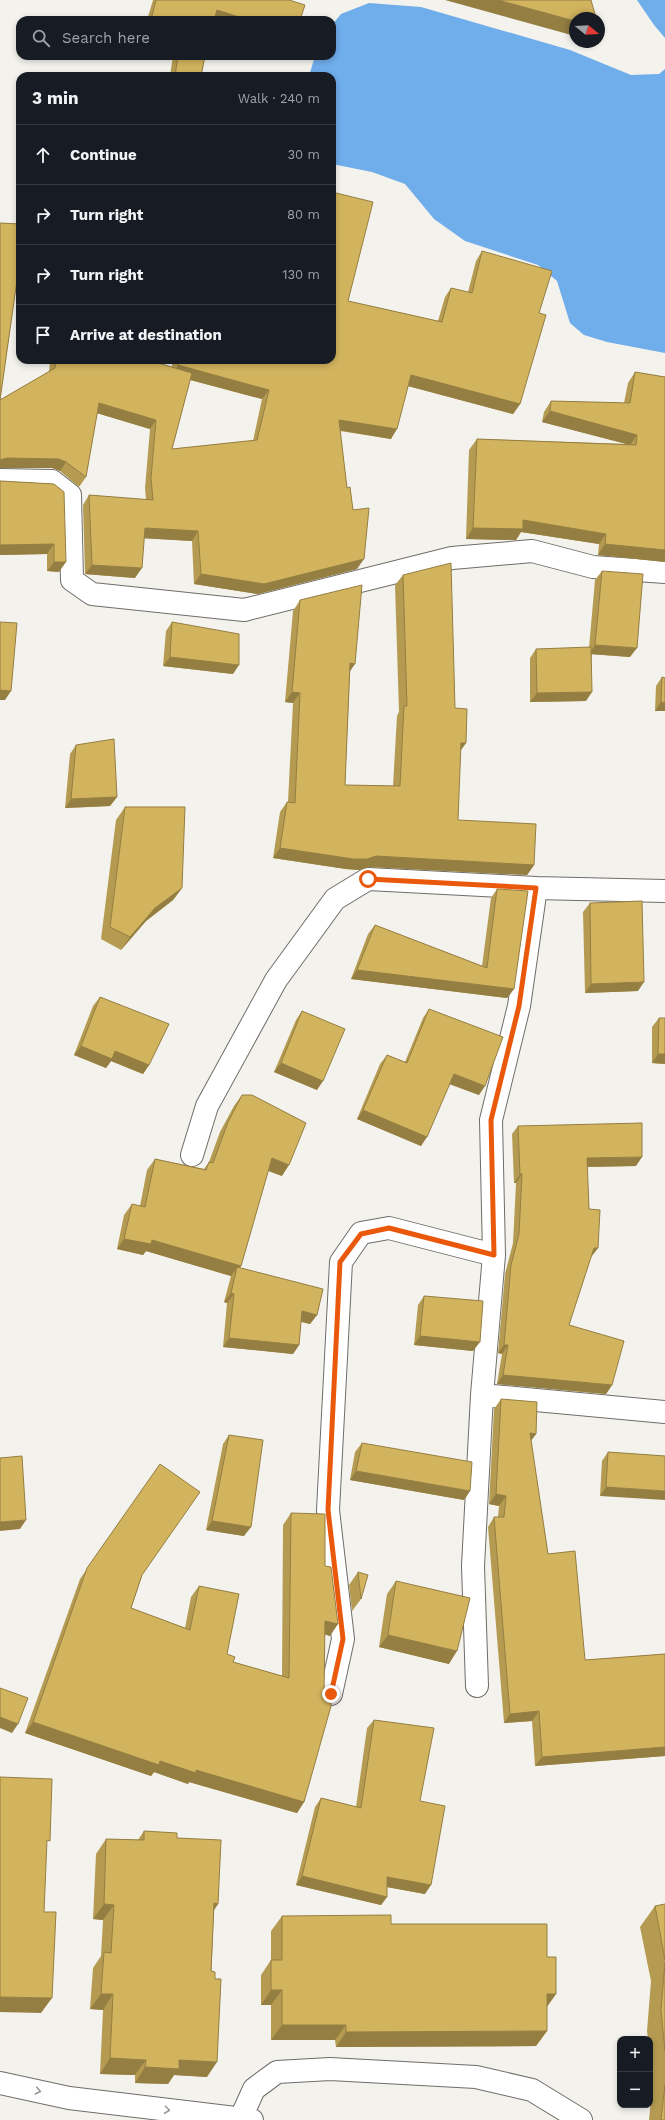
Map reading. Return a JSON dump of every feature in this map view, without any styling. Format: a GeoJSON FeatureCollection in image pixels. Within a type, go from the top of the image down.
{"type":"FeatureCollection","features":[{"type":"Feature","properties":{"kind":"street"},"geometry":{"type":"LineString","coordinates":[[0,480],[52,481],[70,495],[72,580],[92,594],[244,610],[452,558],[532,551],[593,567],[665,572]]}},
{"type":"Feature","properties":{"kind":"street"},"geometry":{"type":"LineString","coordinates":[[192,1155],[207,1106],[276,980],[335,899],[368,879],[536,888],[665,891]]}},
{"type":"Feature","properties":{"kind":"street"},"geometry":{"type":"LineString","coordinates":[[477,1686],[473,1566],[482,1395],[494,1255],[491,1120],[519,1006],[536,888]]}},
{"type":"Feature","properties":{"kind":"street"},"geometry":{"type":"LineString","coordinates":[[331,1694],[343,1639],[328,1510],[340,1262],[361,1234],[389,1228],[494,1255]]}},
{"type":"Feature","properties":{"kind":"street"},"geometry":{"type":"LineString","coordinates":[[482,1395],[665,1412]]}},
{"type":"Feature","properties":{"kind":"street"},"geometry":{"type":"LineString","coordinates":[[0,2083],[69,2098],[244,2119],[254,2089],[277,2072],[330,2069],[476,2077],[532,2090],[580,2120]]}},
{"type":"Feature","properties":{"kind":"water"},"geometry":{"type":"Polygon","coordinates":[[[637,0],[665,0],[665,38],[654,25],[637,0]]]}},
{"type":"Feature","properties":{"kind":"water"},"geometry":{"type":"Polygon","coordinates":[[[369,3],[421,7],[570,50],[631,75],[659,74],[665,69],[665,353],[607,342],[584,335],[570,323],[557,281],[538,265],[465,241],[434,219],[405,184],[372,172],[336,165],[336,72],[310,72],[314,60],[336,60],[336,20],[341,14],[369,3]]]}},
{"type":"Feature","properties":{"kind":"building"},"geometry":{"type":"Polygon","coordinates":[[[156,0],[289,0],[305,5],[301,16],[236,16],[217,10],[215,16],[152,16],[156,0]]]}},
{"type":"Feature","properties":{"kind":"building"},"geometry":{"type":"Polygon","coordinates":[[[498,0],[591,0],[594,12],[569,12],[569,19],[498,0]]]}},
{"type":"Feature","properties":{"kind":"building"},"geometry":{"type":"Polygon","coordinates":[[[177,60],[204,60],[202,72],[176,72],[177,60]]]}},
{"type":"Feature","properties":{"kind":"building"},"geometry":{"type":"Polygon","coordinates":[[[336,193],[373,202],[348,301],[442,322],[451,288],[472,293],[482,251],[552,271],[539,313],[546,315],[520,404],[411,375],[397,429],[339,420],[347,488],[350,487],[353,510],[369,508],[364,559],[264,584],[201,574],[198,531],[145,528],[142,568],[92,565],[89,495],[153,500],[151,478],[156,420],[99,403],[86,477],[66,462],[59,459],[7,458],[0,460],[0,400],[55,368],[56,364],[162,364],[192,373],[172,449],[257,440],[269,390],[178,364],[336,364],[336,193]]]}},
{"type":"Feature","properties":{"kind":"building"},"geometry":{"type":"Polygon","coordinates":[[[0,223],[16,224],[16,287],[0,400],[0,223]]]}},
{"type":"Feature","properties":{"kind":"building"},"geometry":{"type":"Polygon","coordinates":[[[635,372],[665,377],[665,550],[605,544],[606,534],[523,520],[523,529],[473,528],[477,439],[636,445],[637,435],[550,411],[551,401],[630,403],[635,372]]]}},
{"type":"Feature","properties":{"kind":"building"},"geometry":{"type":"Polygon","coordinates":[[[0,481],[54,484],[64,492],[66,562],[54,562],[54,544],[0,545],[0,481]]]}},
{"type":"Feature","properties":{"kind":"building"},"geometry":{"type":"Polygon","coordinates":[[[451,563],[455,708],[467,709],[466,743],[461,743],[458,820],[536,824],[534,865],[376,856],[367,859],[353,859],[280,848],[287,802],[295,803],[300,693],[292,692],[300,600],[362,585],[355,664],[350,663],[345,785],[400,786],[404,706],[407,706],[403,575],[451,563]]]}},
{"type":"Feature","properties":{"kind":"building"},"geometry":{"type":"Polygon","coordinates":[[[602,571],[643,574],[637,648],[595,645],[602,571]]]}},
{"type":"Feature","properties":{"kind":"building"},"geometry":{"type":"Polygon","coordinates":[[[0,622],[17,623],[11,691],[0,690],[0,622]]]}},
{"type":"Feature","properties":{"kind":"building"},"geometry":{"type":"Polygon","coordinates":[[[172,622],[239,634],[239,665],[170,657],[172,622]]]}},
{"type":"Feature","properties":{"kind":"building"},"geometry":{"type":"Polygon","coordinates":[[[591,647],[592,692],[537,693],[536,649],[591,647]]]}},
{"type":"Feature","properties":{"kind":"building"},"geometry":{"type":"Polygon","coordinates":[[[662,677],[665,678],[665,703],[661,702],[662,677]]]}},
{"type":"Feature","properties":{"kind":"building"},"geometry":{"type":"Polygon","coordinates":[[[114,739],[117,797],[71,799],[76,745],[114,739]]]}},
{"type":"Feature","properties":{"kind":"building"},"geometry":{"type":"Polygon","coordinates":[[[125,807],[185,807],[182,888],[155,908],[130,937],[110,927],[125,807]]]}},
{"type":"Feature","properties":{"kind":"building"},"geometry":{"type":"Polygon","coordinates":[[[497,889],[528,891],[514,989],[357,970],[375,925],[487,968],[497,889]]]}},
{"type":"Feature","properties":{"kind":"building"},"geometry":{"type":"Polygon","coordinates":[[[642,901],[644,982],[591,984],[590,903],[642,901]]]}},
{"type":"Feature","properties":{"kind":"building"},"geometry":{"type":"Polygon","coordinates":[[[100,997],[169,1024],[149,1065],[115,1051],[112,1059],[81,1046],[100,997]]]}},
{"type":"Feature","properties":{"kind":"building"},"geometry":{"type":"Polygon","coordinates":[[[429,1009],[503,1037],[485,1086],[454,1074],[427,1137],[363,1110],[387,1055],[407,1063],[429,1009]]]}},
{"type":"Feature","properties":{"kind":"building"},"geometry":{"type":"Polygon","coordinates":[[[302,1011],[345,1029],[323,1081],[281,1063],[302,1011]]]}},
{"type":"Feature","properties":{"kind":"building"},"geometry":{"type":"Polygon","coordinates":[[[659,1018],[665,1018],[665,1054],[658,1054],[659,1018]]]}},
{"type":"Feature","properties":{"kind":"building"},"geometry":{"type":"Polygon","coordinates":[[[242,1095],[252,1095],[306,1123],[289,1165],[272,1158],[241,1266],[152,1240],[151,1244],[124,1239],[132,1204],[145,1207],[155,1159],[206,1170],[209,1162],[213,1163],[228,1122],[242,1095]]]}},
{"type":"Feature","properties":{"kind":"building"},"geometry":{"type":"Polygon","coordinates":[[[642,1123],[642,1157],[587,1158],[589,1209],[600,1210],[598,1248],[594,1248],[569,1325],[624,1341],[612,1385],[503,1375],[508,1345],[504,1345],[511,1265],[519,1234],[522,1174],[520,1174],[518,1126],[642,1123]]]}},
{"type":"Feature","properties":{"kind":"building"},"geometry":{"type":"Polygon","coordinates":[[[237,1267],[323,1289],[317,1315],[302,1311],[299,1345],[229,1338],[234,1294],[231,1293],[237,1267]]]}},
{"type":"Feature","properties":{"kind":"building"},"geometry":{"type":"Polygon","coordinates":[[[424,1296],[483,1301],[480,1342],[420,1336],[424,1296]]]}},
{"type":"Feature","properties":{"kind":"building"},"geometry":{"type":"Polygon","coordinates":[[[501,1399],[537,1402],[536,1434],[530,1433],[548,1554],[575,1551],[585,1660],[665,1654],[665,1747],[542,1757],[539,1711],[510,1714],[494,1517],[504,1517],[506,1496],[496,1494],[501,1399]]]}},
{"type":"Feature","properties":{"kind":"building"},"geometry":{"type":"Polygon","coordinates":[[[229,1435],[263,1440],[251,1527],[212,1521],[229,1435]]]}},
{"type":"Feature","properties":{"kind":"building"},"geometry":{"type":"Polygon","coordinates":[[[362,1443],[472,1462],[470,1491],[356,1471],[362,1443]]]}},
{"type":"Feature","properties":{"kind":"building"},"geometry":{"type":"Polygon","coordinates":[[[608,1452],[665,1456],[665,1491],[606,1487],[608,1452]]]}},
{"type":"Feature","properties":{"kind":"building"},"geometry":{"type":"Polygon","coordinates":[[[22,1456],[26,1520],[0,1522],[0,1458],[22,1456]]]}},
{"type":"Feature","properties":{"kind":"building"},"geometry":{"type":"Polygon","coordinates":[[[160,1464],[200,1492],[142,1575],[131,1608],[190,1630],[199,1586],[239,1594],[227,1654],[235,1657],[233,1662],[289,1678],[291,1513],[325,1514],[325,1566],[331,1567],[338,1624],[325,1621],[324,1694],[331,1696],[331,1706],[304,1802],[196,1770],[196,1773],[160,1761],[159,1765],[33,1722],[87,1568],[160,1464]]]}},
{"type":"Feature","properties":{"kind":"building"},"geometry":{"type":"Polygon","coordinates":[[[358,1572],[368,1575],[361,1599],[358,1572]]]}},
{"type":"Feature","properties":{"kind":"building"},"geometry":{"type":"Polygon","coordinates":[[[396,1581],[470,1598],[457,1651],[388,1635],[396,1581]]]}},
{"type":"Feature","properties":{"kind":"building"},"geometry":{"type":"Polygon","coordinates":[[[0,1688],[28,1698],[18,1724],[0,1717],[0,1688]]]}},
{"type":"Feature","properties":{"kind":"building"},"geometry":{"type":"Polygon","coordinates":[[[374,1720],[434,1728],[420,1801],[445,1806],[431,1885],[387,1877],[387,1897],[302,1876],[321,1798],[361,1808],[374,1720]]]}},
{"type":"Feature","properties":{"kind":"building"},"geometry":{"type":"Polygon","coordinates":[[[0,1777],[52,1779],[50,1841],[47,1840],[44,1912],[56,1912],[52,1998],[0,1997],[0,1777]]]}},
{"type":"Feature","properties":{"kind":"building"},"geometry":{"type":"Polygon","coordinates":[[[144,1831],[177,1833],[177,1838],[221,1840],[218,1904],[214,1903],[211,1971],[215,1972],[215,1979],[221,1979],[217,2062],[179,2060],[179,2069],[145,2067],[146,2060],[110,2058],[113,1994],[101,1994],[104,1952],[111,1953],[114,1905],[104,1904],[106,1839],[144,1840],[144,1831]]]}},
{"type":"Feature","properties":{"kind":"building"},"geometry":{"type":"Polygon","coordinates":[[[665,1904],[665,1960],[655,1906],[665,1904]]]}},
{"type":"Feature","properties":{"kind":"building"},"geometry":{"type":"Polygon","coordinates":[[[391,1915],[391,1924],[547,1924],[547,1957],[556,1957],[556,1994],[547,1994],[547,2031],[346,2032],[346,2025],[282,2025],[282,1990],[271,1990],[271,1960],[282,1960],[282,1916],[391,1915]]]}},
{"type":"Feature","properties":{"kind":"building"},"geometry":{"type":"Polygon","coordinates":[[[665,1962],[665,2051],[661,2010],[665,1962]]]}},
{"type":"Feature","properties":{"kind":"building"},"geometry":{"type":"Polygon","coordinates":[[[665,2085],[665,2120],[661,2120],[665,2085]]]}},
{"type":"Feature","properties":{"kind":"route"},"geometry":{"type":"LineString","coordinates":[[331,1694],[343,1639],[328,1510],[340,1262],[361,1234],[389,1228],[494,1255],[491,1120],[519,1006],[536,888],[368,879]]}}]}
